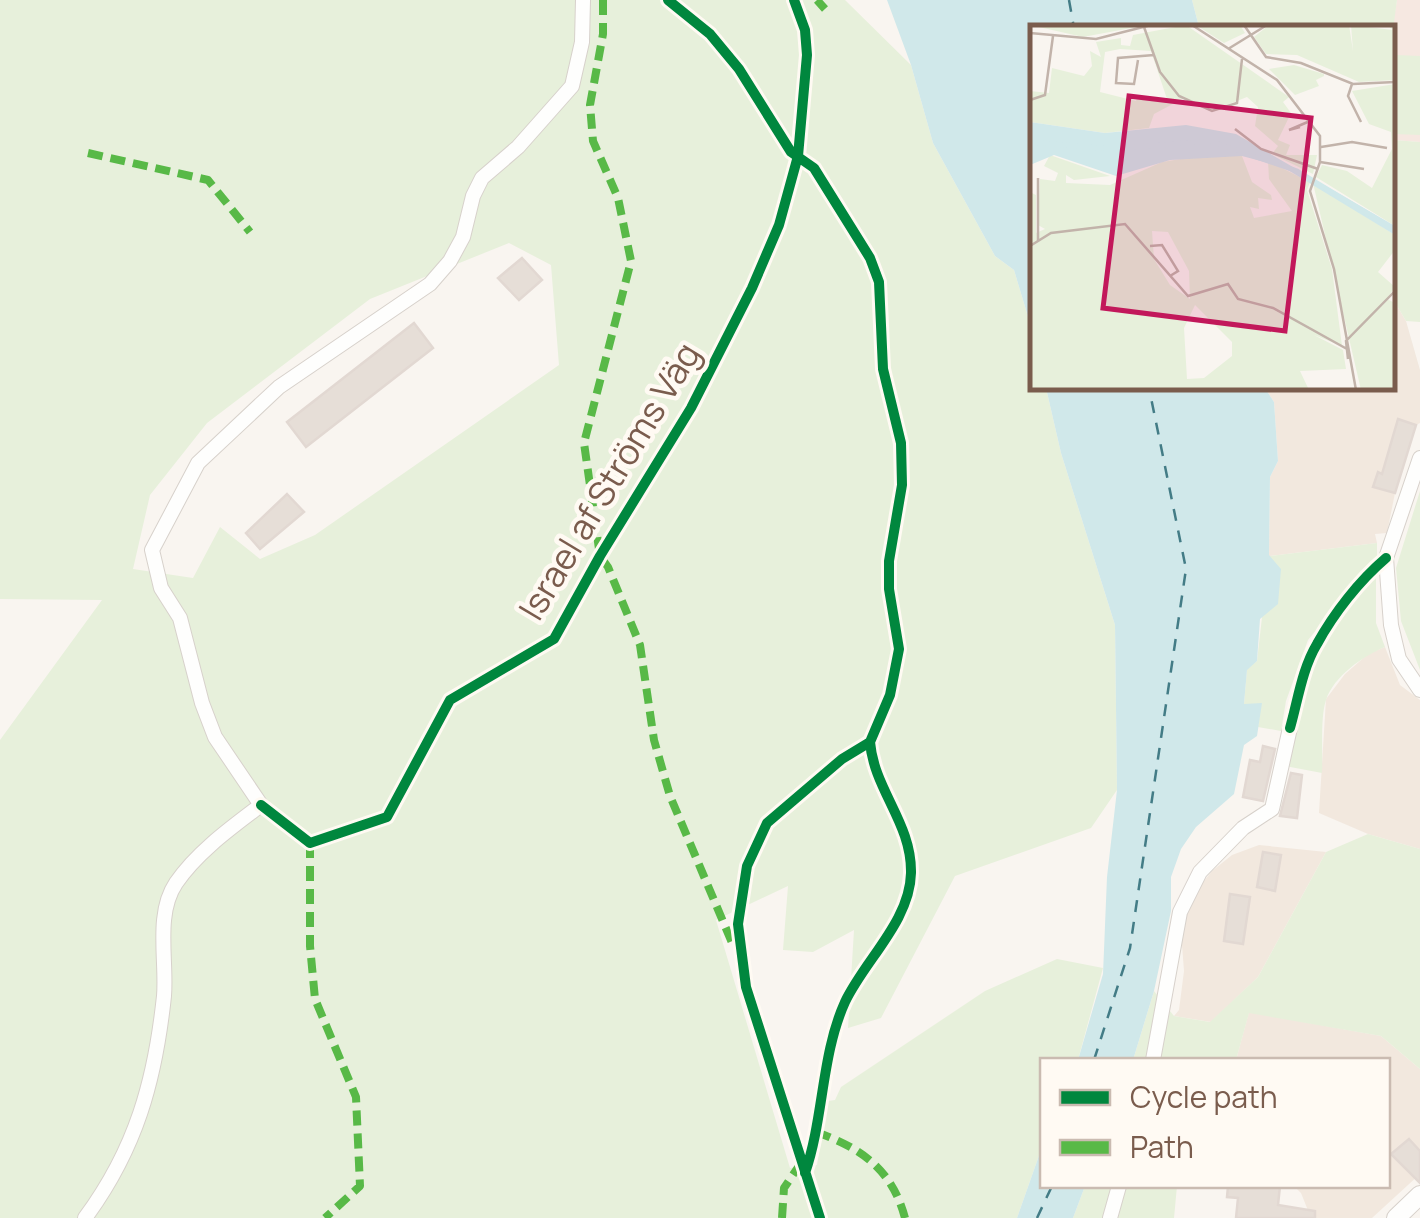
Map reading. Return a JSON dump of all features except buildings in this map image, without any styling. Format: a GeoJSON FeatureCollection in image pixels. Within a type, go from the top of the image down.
{"type":"FeatureCollection","features":[{"type":"Feature","properties":{"kind":"street"},"geometry":{"type":"LineString","coordinates":[[85,1218],[127,1154],[154,1073],[164,991],[166,912],[174,885],[219,838],[261,805],[215,738],[180,618],[161,588],[152,550],[198,463],[279,388],[430,284],[450,261],[482,178],[518,146],[572,86],[582,42],[582,0]]}},
{"type":"Feature","properties":{"kind":"street"},"geometry":{"type":"LineString","coordinates":[[1420,458],[1386,558],[1391,625],[1399,659],[1420,690]]}},
{"type":"Feature","properties":{"kind":"street"},"geometry":{"type":"LineString","coordinates":[[1153,1058],[1180,912],[1188,890],[1243,828],[1257,822],[1272,808],[1290,728]]}},
{"type":"Feature","properties":{"kind":"street"},"geometry":{"type":"LineString","coordinates":[[1110,1218],[1118,1188]]}},
{"type":"Feature","properties":{"kind":"street"},"geometry":{"type":"LineString","coordinates":[[1396,1218],[1420,1195]]}},
{"type":"Feature","properties":{"kind":"shaded area"},"geometry":{"type":"Polygon","coordinates":[[[1397,0],[1420,0],[1420,142],[1395,140],[1393,25],[1397,0]]]}},
{"type":"Feature","properties":{"kind":"shaded area"},"geometry":{"type":"Polygon","coordinates":[[[1395,302],[1406,321],[1420,370],[1420,423],[1416,425],[1395,493],[1387,533],[1375,534],[1377,543],[1269,556],[1270,477],[1278,461],[1274,402],[1266,390],[1395,390],[1395,302]]]}},
{"type":"Feature","properties":{"kind":"shaded area"},"geometry":{"type":"Polygon","coordinates":[[[1385,647],[1400,685],[1420,700],[1420,849],[1368,834],[1319,813],[1326,699],[1345,674],[1368,654],[1385,647]]]}},
{"type":"Feature","properties":{"kind":"shaded area"},"geometry":{"type":"Polygon","coordinates":[[[1259,845],[1326,852],[1258,977],[1211,1022],[1174,1016],[1179,1010],[1184,971],[1181,932],[1185,905],[1212,871],[1232,855],[1259,845]]]}},
{"type":"Feature","properties":{"kind":"shaded area"},"geometry":{"type":"Polygon","coordinates":[[[1249,1012],[1381,1036],[1420,1069],[1420,1174],[1372,1218],[1311,1218],[1296,1188],[1390,1188],[1390,1058],[1237,1058],[1249,1012]]]}},
{"type":"Feature","properties":{"kind":"green space"},"geometry":{"type":"Polygon","coordinates":[[[0,0],[845,0],[911,65],[933,143],[995,256],[1014,270],[1030,323],[1030,390],[1046,390],[1061,453],[1115,625],[1117,790],[1091,828],[955,876],[881,1018],[848,1028],[854,930],[813,952],[783,950],[788,886],[716,920],[790,1168],[817,1165],[828,1101],[835,1100],[841,1087],[985,991],[1057,959],[1103,968],[1079,1058],[1040,1058],[1040,1153],[1017,1218],[0,1218],[0,740],[102,600],[0,599],[0,0]],[[509,243],[370,299],[207,423],[150,495],[133,569],[193,578],[220,527],[260,559],[315,535],[559,365],[551,265],[509,243]]]}},
{"type":"Feature","properties":{"kind":"green space"},"geometry":{"type":"Polygon","coordinates":[[[1192,0],[1397,0],[1394,25],[1198,25],[1192,0]]]}},
{"type":"Feature","properties":{"kind":"green space"},"geometry":{"type":"Polygon","coordinates":[[[1396,55],[1420,56],[1420,135],[1395,134],[1396,55]]]}},
{"type":"Feature","properties":{"kind":"green space"},"geometry":{"type":"Polygon","coordinates":[[[1395,140],[1420,142],[1420,322],[1406,321],[1395,302],[1395,140]]]}},
{"type":"Feature","properties":{"kind":"green space"},"geometry":{"type":"Polygon","coordinates":[[[1420,491],[1420,670],[1401,621],[1396,568],[1420,491]]]}},
{"type":"Feature","properties":{"kind":"green space"},"geometry":{"type":"Polygon","coordinates":[[[1377,543],[1377,556],[1308,640],[1286,701],[1281,731],[1258,727],[1261,704],[1244,704],[1247,669],[1257,661],[1269,556],[1377,543]]]}},
{"type":"Feature","properties":{"kind":"green space"},"geometry":{"type":"Polygon","coordinates":[[[1376,572],[1376,623],[1385,647],[1350,668],[1330,691],[1323,716],[1322,773],[1285,766],[1302,695],[1317,654],[1337,621],[1376,572]]]}},
{"type":"Feature","properties":{"kind":"green space"},"geometry":{"type":"Polygon","coordinates":[[[1368,834],[1420,849],[1420,1069],[1381,1036],[1249,1013],[1237,1058],[1134,1058],[1154,991],[1174,1016],[1210,1022],[1258,977],[1326,852],[1368,834]]]}},
{"type":"Feature","properties":{"kind":"green space"},"geometry":{"type":"Polygon","coordinates":[[[1084,1188],[1177,1188],[1174,1218],[1073,1218],[1084,1188]]]}},
{"type":"Feature","properties":{"kind":"water"},"geometry":{"type":"Polygon","coordinates":[[[887,0],[1192,0],[1198,25],[1030,25],[1030,323],[1014,270],[995,256],[933,143],[887,0]]]}},
{"type":"Feature","properties":{"kind":"water"},"geometry":{"type":"Polygon","coordinates":[[[1046,390],[1266,390],[1274,402],[1278,461],[1270,477],[1269,555],[1281,569],[1278,604],[1260,619],[1257,661],[1247,670],[1244,704],[1262,703],[1257,736],[1244,745],[1234,794],[1196,827],[1181,849],[1171,877],[1171,911],[1154,991],[1134,1058],[1079,1058],[1103,974],[1107,877],[1117,790],[1115,625],[1061,453],[1046,390]]]}},
{"type":"Feature","properties":{"kind":"water"},"geometry":{"type":"Polygon","coordinates":[[[1040,1153],[1040,1188],[1084,1188],[1073,1218],[1017,1218],[1040,1153]]]}},
{"type":"Feature","properties":{"kind":"ferry route"},"geometry":{"type":"LineString","coordinates":[[1069,0],[1073,25]]}},
{"type":"Feature","properties":{"kind":"ferry route"},"geometry":{"type":"LineString","coordinates":[[1095,1058],[1130,948],[1186,569],[1149,390]]}},
{"type":"Feature","properties":{"kind":"ferry route"},"geometry":{"type":"LineString","coordinates":[[1037,1218],[1051,1188]]}},
{"type":"Feature","properties":{"kind":"marked path"},"geometry":{"type":"LineString","coordinates":[[603,0],[603,34],[590,105],[593,141],[618,198],[631,261],[584,443],[600,556],[640,645],[654,740],[670,796],[733,945]]}},
{"type":"Feature","properties":{"kind":"marked path"},"geometry":{"type":"LineString","coordinates":[[817,0],[825,9]]}},
{"type":"Feature","properties":{"kind":"marked path"},"geometry":{"type":"LineString","coordinates":[[88,153],[208,180],[250,232]]}},
{"type":"Feature","properties":{"kind":"marked path"},"geometry":{"type":"LineString","coordinates":[[310,843],[310,946],[315,999],[356,1097],[360,1186],[325,1218]]}},
{"type":"Feature","properties":{"kind":"marked path"},"geometry":{"type":"LineString","coordinates":[[816,1132],[861,1153],[883,1173],[905,1218]]}},
{"type":"Feature","properties":{"kind":"marked path"},"geometry":{"type":"LineString","coordinates":[[782,1218],[784,1188],[801,1163]]}},
{"type":"Feature","properties":{"kind":"cycle path"},"geometry":{"type":"LineString","coordinates":[[668,0],[710,34],[739,69],[791,152],[814,168],[870,258],[879,282],[883,369],[901,443],[902,485],[889,561],[889,589],[899,649],[890,695],[870,742],[842,759],[767,823],[747,866],[738,924],[746,987],[820,1218]]}},
{"type":"Feature","properties":{"kind":"cycle path","name":"Israel af Ströms Väg"},"geometry":{"type":"LineString","coordinates":[[261,805],[310,843],[387,817],[450,700],[554,639],[691,408],[779,225],[798,156],[807,55],[805,30],[794,0]]}},
{"type":"Feature","properties":{"kind":"cycle path"},"geometry":{"type":"LineString","coordinates":[[1290,728],[1304,674],[1317,644],[1348,598],[1386,558]]}},
{"type":"Feature","properties":{"kind":"cycle path"},"geometry":{"type":"LineString","coordinates":[[805,1173],[837,1022],[854,986],[895,924],[909,891],[910,855],[906,838],[878,776],[870,742]]}}]}
